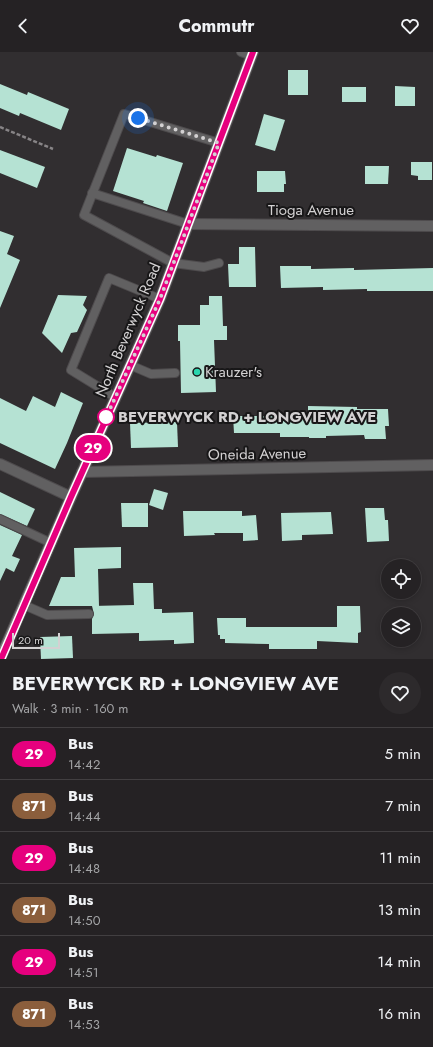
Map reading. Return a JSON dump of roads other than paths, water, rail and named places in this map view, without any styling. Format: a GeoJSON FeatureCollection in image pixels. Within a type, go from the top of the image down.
{"type":"FeatureCollection","features":[{"type":"Feature","properties":{"kind":"street","name":"North Beverwyck Road"},"geometry":{"type":"LineString","coordinates":[[0,659],[115,397],[160,299],[252,54]]}},
{"type":"Feature","properties":{"kind":"street","name":"Tioga Avenue"},"geometry":{"type":"LineString","coordinates":[[188,224],[433,226]]}},
{"type":"Feature","properties":{"kind":"street"},"geometry":{"type":"LineString","coordinates":[[0,464],[71,497]]}},
{"type":"Feature","properties":{"kind":"street","name":"Oneida Avenue"},"geometry":{"type":"LineString","coordinates":[[82,472],[433,465]]}},
{"type":"Feature","properties":{"kind":"lane"},"geometry":{"type":"LineString","coordinates":[[241,52],[252,54]]}},
{"type":"Feature","properties":{"kind":"lane"},"geometry":{"type":"LineString","coordinates":[[219,143],[124,114],[84,215],[174,263],[204,266],[219,263]]}},
{"type":"Feature","properties":{"kind":"lane"},"geometry":{"type":"LineString","coordinates":[[92,193],[188,224]]}},
{"type":"Feature","properties":{"kind":"lane"},"geometry":{"type":"LineString","coordinates":[[115,397],[71,370],[109,278],[160,299]]}},
{"type":"Feature","properties":{"kind":"lane"},"geometry":{"type":"LineString","coordinates":[[130,365],[151,374],[176,373]]}},
{"type":"Feature","properties":{"kind":"lane"},"geometry":{"type":"LineString","coordinates":[[0,519],[51,543]]}},
{"type":"Feature","properties":{"kind":"lane"},"geometry":{"type":"LineString","coordinates":[[24,605],[47,615],[89,614]]}},
{"type":"Feature","properties":{"kind":"place","name":"Krauzer's"},"geometry":{"type":"Point","coordinates":[197,372]}},
{"type":"Feature","properties":{"kind":"place","name":"BEVERWYCK RD + LONGVIEW AVE"},"geometry":{"type":"Point","coordinates":[106,417]}}]}
